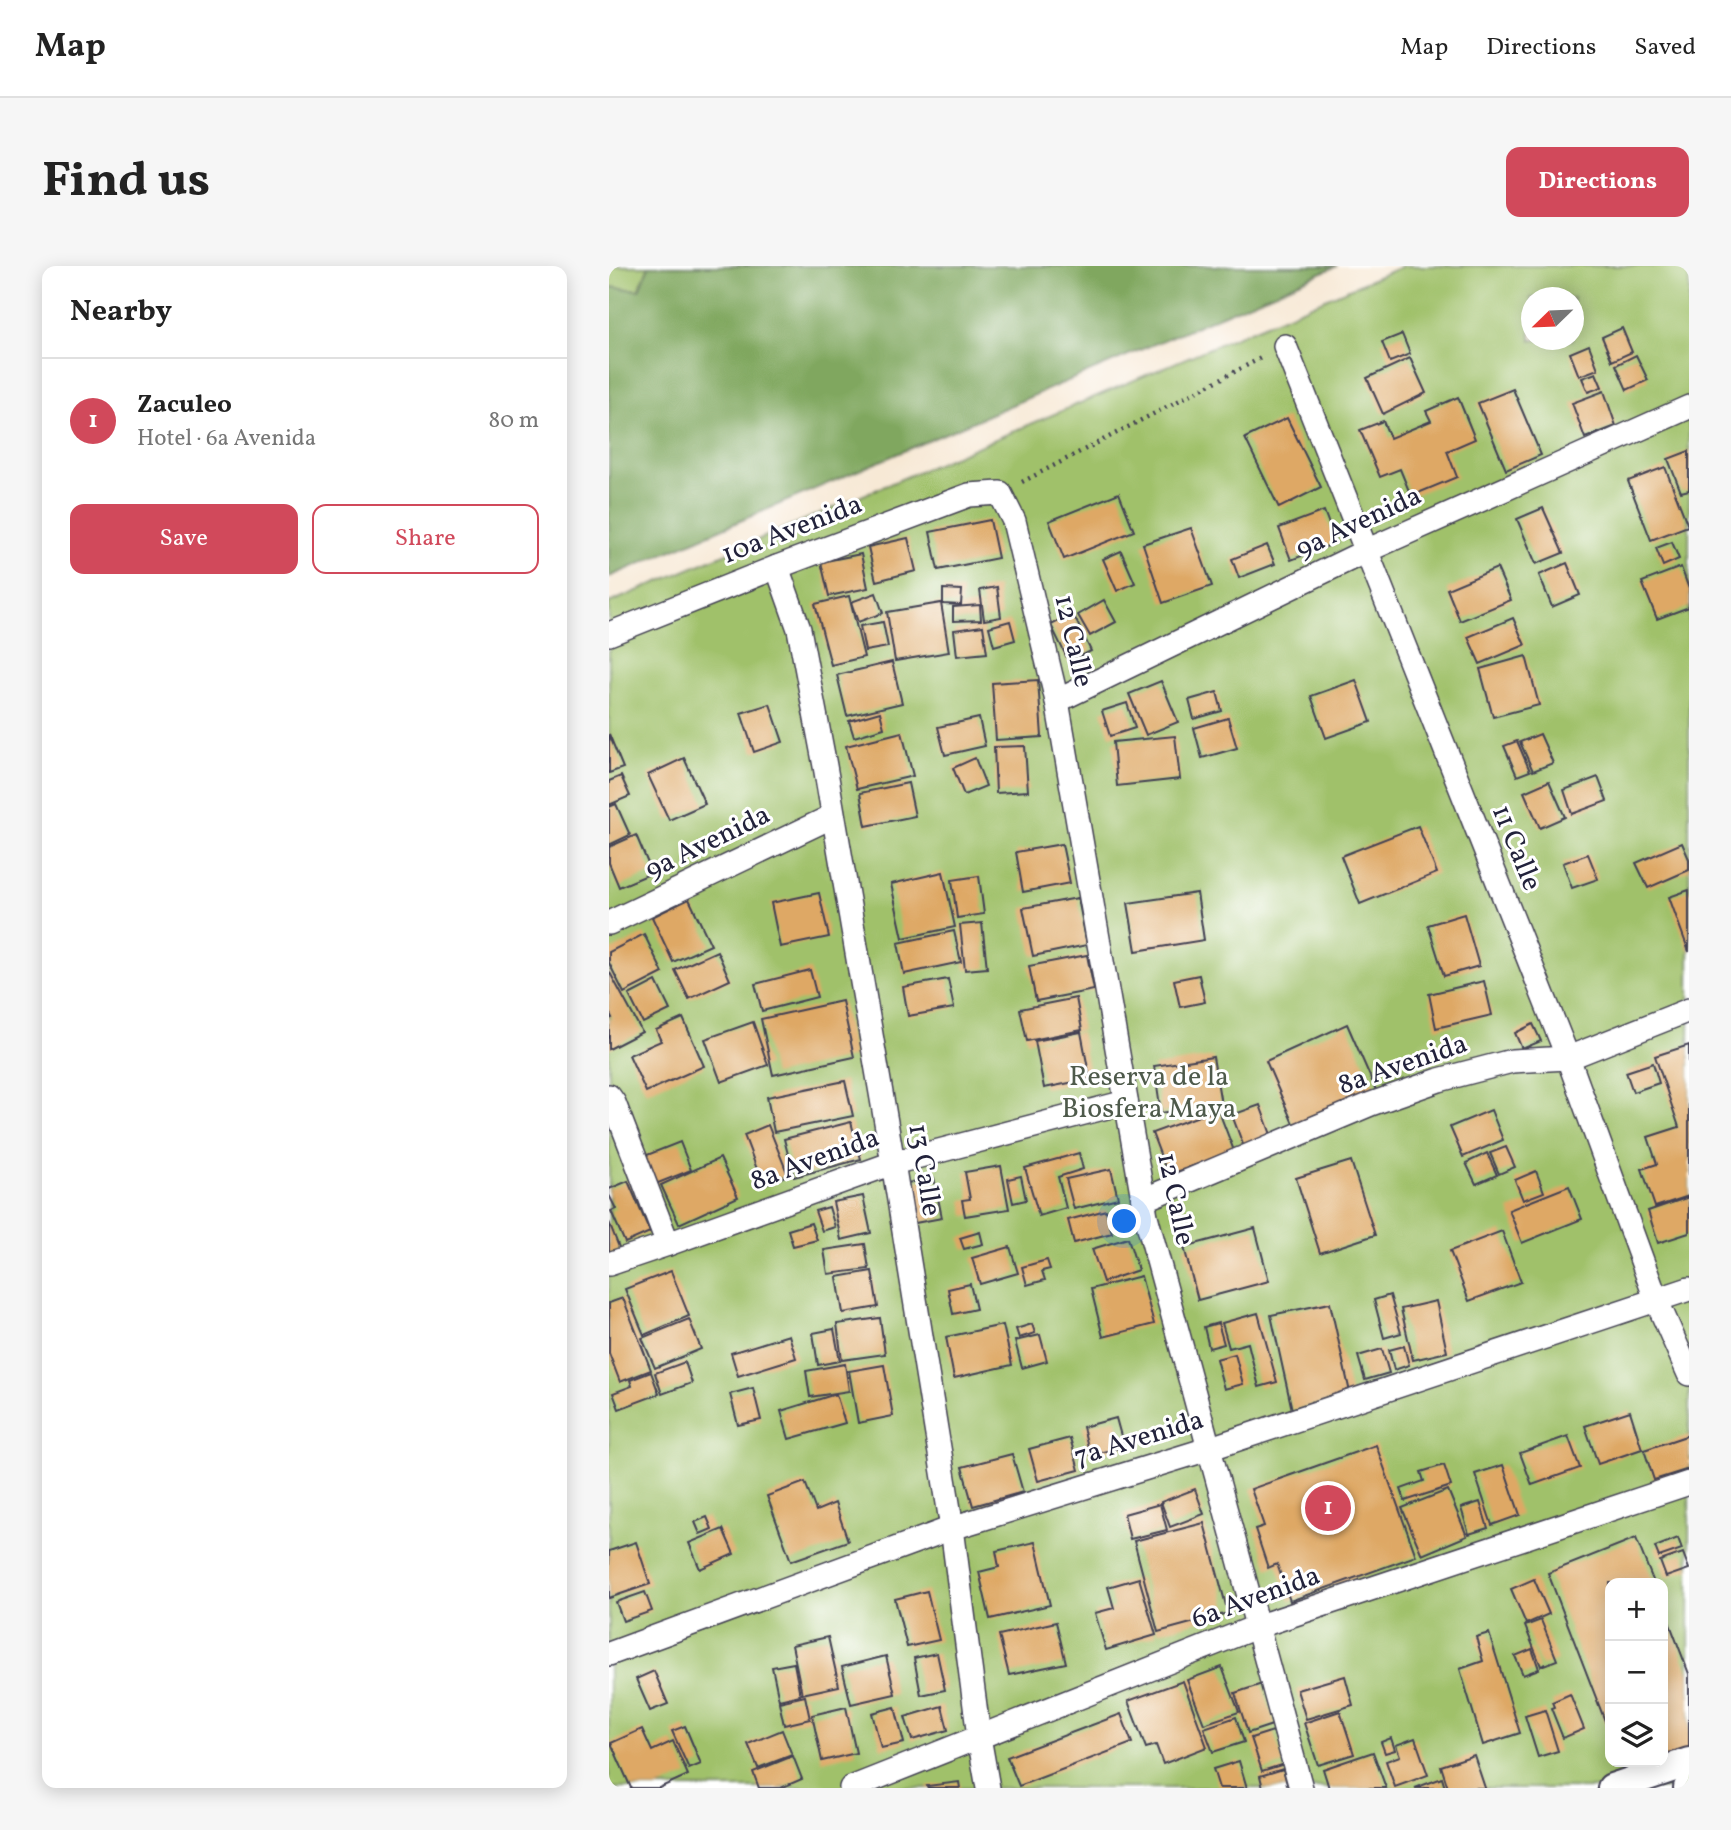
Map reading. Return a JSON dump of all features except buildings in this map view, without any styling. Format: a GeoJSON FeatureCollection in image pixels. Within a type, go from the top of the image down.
{"type":"FeatureCollection","features":[{"type":"Feature","properties":{"kind":"street","name":"11 Calle"},"geometry":{"type":"LineString","coordinates":[[1285,346],[1567,1058],[1656,1299],[1689,1374]]}},
{"type":"Feature","properties":{"kind":"street","name":"9a Avenida"},"geometry":{"type":"LineString","coordinates":[[1057,701],[1366,551],[1689,407]]}},
{"type":"Feature","properties":{"kind":"street","name":"10a Avenida"},"geometry":{"type":"LineString","coordinates":[[609,634],[777,566],[969,495],[1000,494]]}},
{"type":"Feature","properties":{"kind":"street","name":"12 Calle"},"geometry":{"type":"LineString","coordinates":[[1000,494],[1014,521],[1057,701],[1146,1216],[1301,1788]]}},
{"type":"Feature","properties":{"kind":"street","name":"13 Calle"},"geometry":{"type":"LineString","coordinates":[[777,566],[799,629],[893,1163],[952,1528],[988,1788]]}},
{"type":"Feature","properties":{"kind":"street","name":"9a Avenida"},"geometry":{"type":"LineString","coordinates":[[609,923],[833,816]]}},
{"type":"Feature","properties":{"kind":"street","name":"8a Avenida"},"geometry":{"type":"LineString","coordinates":[[1143,1200],[1371,1104],[1439,1080],[1512,1060],[1567,1058],[1689,1010]]}},
{"type":"Feature","properties":{"kind":"street"},"geometry":{"type":"LineString","coordinates":[[609,1096],[668,1244]]}},
{"type":"Feature","properties":{"kind":"street","name":"8a Avenida"},"geometry":{"type":"LineString","coordinates":[[609,1264],[893,1163],[1126,1102]]}},
{"type":"Feature","properties":{"kind":"street","name":"7a Avenida"},"geometry":{"type":"LineString","coordinates":[[609,1654],[952,1528],[1208,1448],[1689,1289]]}},
{"type":"Feature","properties":{"kind":"street","name":"6a Avenida"},"geometry":{"type":"LineString","coordinates":[[851,1788],[1256,1627],[1689,1483]]}},
{"type":"Feature","properties":{"kind":"street"},"geometry":{"type":"LineString","coordinates":[[1613,1788],[1689,1762]]}},
{"type":"Feature","properties":{"kind":"path"},"geometry":{"type":"LineString","coordinates":[[1000,494],[1285,346]]}},
{"type":"Feature","properties":{"kind":"green space"},"geometry":{"type":"Polygon","coordinates":[[[609,266],[649,266],[639,290],[609,287],[609,266]]]}},
{"type":"Feature","properties":{"kind":"green space"},"geometry":{"type":"Polygon","coordinates":[[[649,266],[1337,266],[609,577],[609,287],[639,290],[649,266]]]}},
{"type":"Feature","properties":{"kind":"green space","name":"Reserva de la Biosfera Maya"},"geometry":{"type":"Polygon","coordinates":[[[1403,266],[1689,266],[1689,1788],[609,1788],[609,603],[1403,266]]]}},
{"type":"Feature","properties":{"kind":"place","name":"Zaculeo"},"geometry":{"type":"Point","coordinates":[1328,1508]}}]}
